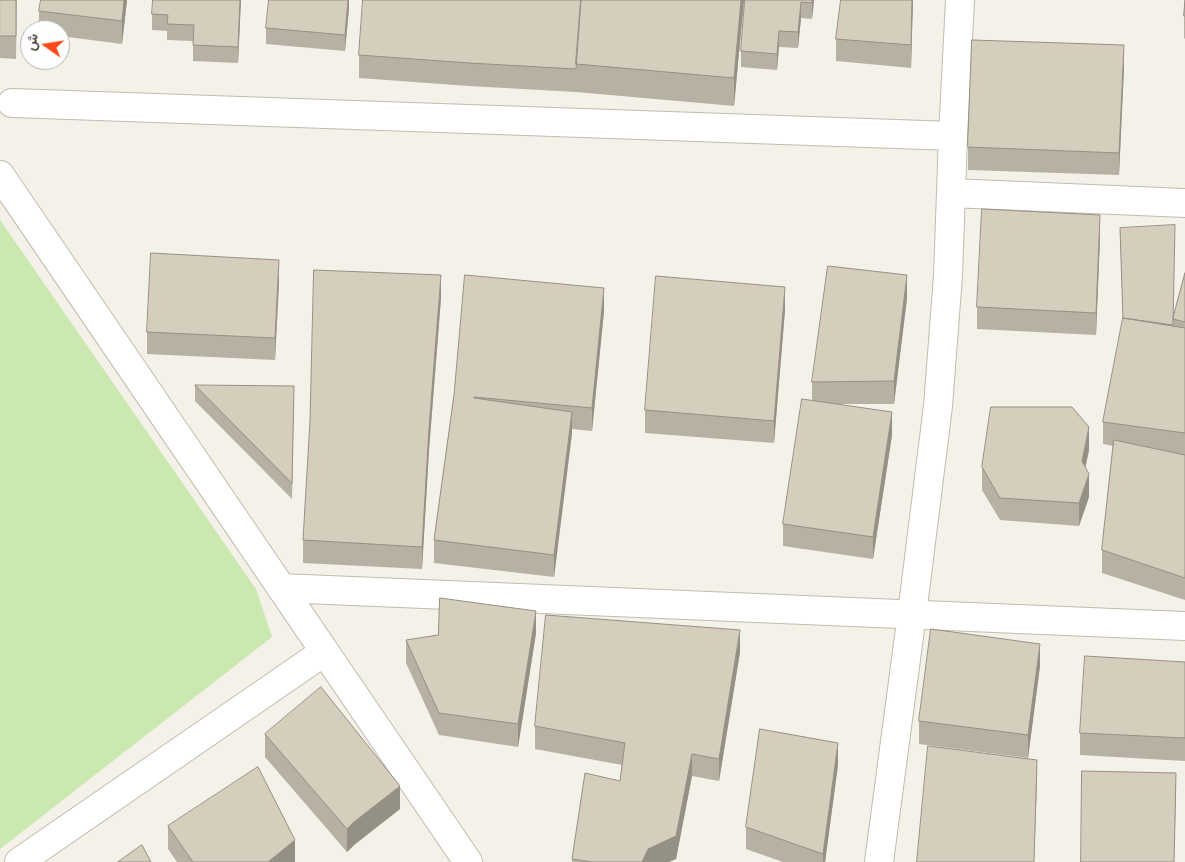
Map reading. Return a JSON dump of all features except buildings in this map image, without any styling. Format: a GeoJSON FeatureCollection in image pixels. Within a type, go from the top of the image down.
{"type":"FeatureCollection","features":[{"type":"Feature","properties":{"kind":"street"},"geometry":{"type":"LineString","coordinates":[[879,862],[938,406],[948,276],[960,0]]}},
{"type":"Feature","properties":{"kind":"street"},"geometry":{"type":"LineString","coordinates":[[12,103],[953,136]]}},
{"type":"Feature","properties":{"kind":"street"},"geometry":{"type":"LineString","coordinates":[[0,175],[468,862]]}},
{"type":"Feature","properties":{"kind":"street"},"geometry":{"type":"LineString","coordinates":[[951,193],[1185,203]]}},
{"type":"Feature","properties":{"kind":"street"},"geometry":{"type":"LineString","coordinates":[[281,588],[1185,626]]}},
{"type":"Feature","properties":{"kind":"street"},"geometry":{"type":"LineString","coordinates":[[19,862],[324,652]]}},
{"type":"Feature","properties":{"kind":"green space"},"geometry":{"type":"Polygon","coordinates":[[[0,220],[256,589],[272,637],[0,849],[0,220]]]}}]}
